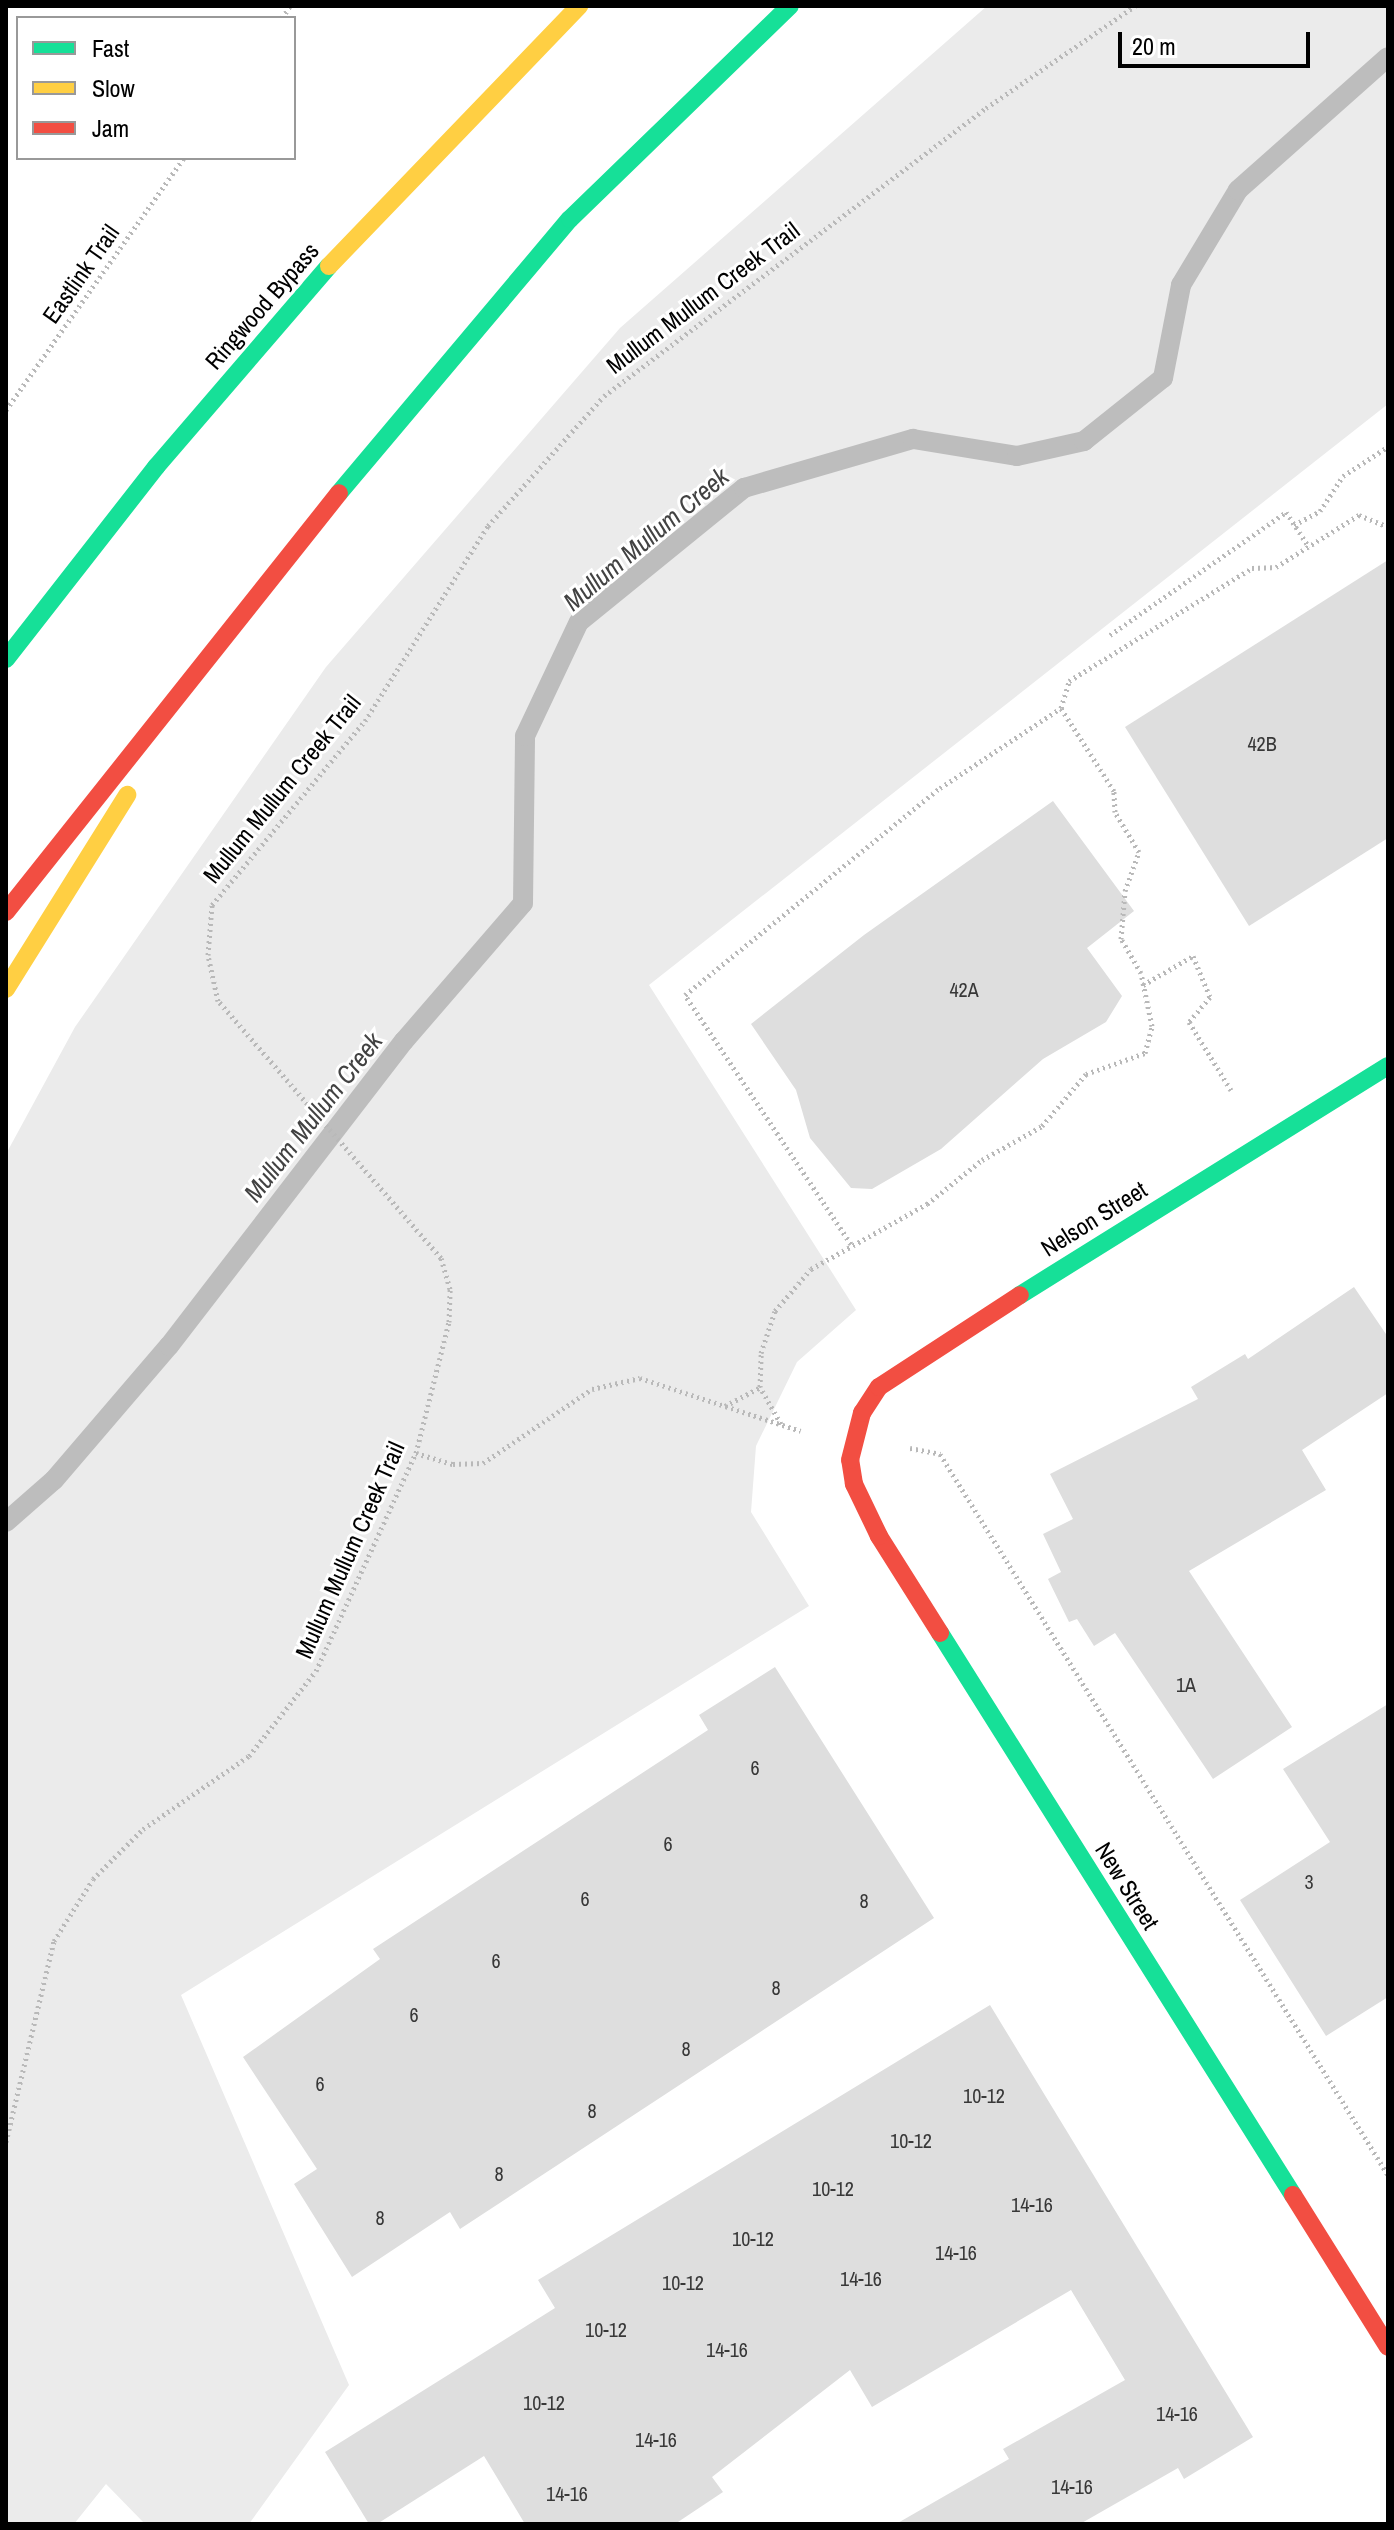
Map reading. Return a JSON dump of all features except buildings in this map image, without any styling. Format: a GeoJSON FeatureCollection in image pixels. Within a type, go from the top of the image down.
{"type":"FeatureCollection","features":[{"type":"Feature","properties":{"kind":"main road","name":"Ringwood Bypass"},"geometry":{"type":"LineString","coordinates":[[6,659],[156,467],[305,291],[579,6]]}},
{"type":"Feature","properties":{"kind":"main road"},"geometry":{"type":"LineString","coordinates":[[6,912],[396,421],[570,219],[790,6]]}},
{"type":"Feature","properties":{"kind":"main road"},"geometry":{"type":"LineString","coordinates":[[6,989],[239,617]]}},
{"type":"Feature","properties":{"kind":"main road","name":"Nelson Street"},"geometry":{"type":"LineString","coordinates":[[852,1441],[879,1387],[910,1363],[1388,1066]]}},
{"type":"Feature","properties":{"kind":"main road","name":"New Street"},"geometry":{"type":"LineString","coordinates":[[852,1441],[854,1484],[879,1536],[1388,2347]]}},
{"type":"Feature","properties":{"kind":"path","name":"Mullum Mullum Creek Trail"},"geometry":{"type":"LineString","coordinates":[[6,2142],[54,1941],[93,1879],[143,1829],[249,1756],[316,1671],[416,1453],[449,1322],[450,1289],[441,1258],[218,1001],[208,955],[212,905],[365,721],[488,526],[604,396],[986,108],[1135,6]]}},
{"type":"Feature","properties":{"kind":"path","name":"Eastlink Trail"},"geometry":{"type":"LineString","coordinates":[[6,410],[183,160]]}},
{"type":"Feature","properties":{"kind":"path"},"geometry":{"type":"LineString","coordinates":[[1294,525],[1320,511],[1343,476],[1386,448]]}},
{"type":"Feature","properties":{"kind":"path"},"geometry":{"type":"LineString","coordinates":[[1110,635],[1286,512],[1309,547]]}},
{"type":"Feature","properties":{"kind":"path"},"geometry":{"type":"LineString","coordinates":[[851,1244],[685,995],[940,788],[1061,708],[1069,681],[1252,568],[1276,567],[1359,515],[1388,527]]}},
{"type":"Feature","properties":{"kind":"path"},"geometry":{"type":"LineString","coordinates":[[781,1424],[760,1387],[761,1353],[775,1311],[811,1269],[927,1204],[982,1160],[1042,1126],[1086,1074],[1145,1053],[1152,1026],[1143,985],[1121,939],[1125,891],[1139,852],[1115,812],[1114,791],[1061,708]]}},
{"type":"Feature","properties":{"kind":"path"},"geometry":{"type":"LineString","coordinates":[[1143,985],[1193,956],[1210,997],[1189,1022],[1231,1090]]}},
{"type":"Feature","properties":{"kind":"path"},"geometry":{"type":"LineString","coordinates":[[416,1453],[453,1464],[483,1463],[592,1389],[640,1378],[817,1437],[852,1441]]}},
{"type":"Feature","properties":{"kind":"path"},"geometry":{"type":"LineString","coordinates":[[724,1406],[760,1387]]}},
{"type":"Feature","properties":{"kind":"path"},"geometry":{"type":"LineString","coordinates":[[904,1447],[940,1454],[1388,2175]]}},
{"type":"Feature","properties":{"kind":"shaded area"},"geometry":{"type":"Polygon","coordinates":[[[987,6],[1388,6],[1388,404],[649,985],[856,1310],[797,1362],[756,1446],[751,1512],[809,1606],[181,1995],[349,2385],[249,2524],[145,2524],[106,2484],[74,2524],[6,2524],[6,1154],[75,1027],[326,667],[620,328],[987,6]]]}},
{"type":"Feature","properties":{"kind":"waterway","name":"Mullum Mullum Creek"},"geometry":{"type":"LineString","coordinates":[[6,1522],[54,1480],[169,1346],[404,1041],[523,903],[525,736],[579,622],[744,488],[913,439],[1017,456],[1084,441],[1163,378],[1181,285],[1238,190],[1388,57]]}},
{"type":"Feature","properties":{"kind":"traffic: fast"},"geometry":{"type":"LineString","coordinates":[[339,493],[570,219],[790,6]]}},
{"type":"Feature","properties":{"kind":"traffic: fast"},"geometry":{"type":"LineString","coordinates":[[6,659],[156,467],[329,266]]}},
{"type":"Feature","properties":{"kind":"traffic: fast"},"geometry":{"type":"LineString","coordinates":[[1020,1295],[1388,1066]]}},
{"type":"Feature","properties":{"kind":"traffic: fast"},"geometry":{"type":"LineString","coordinates":[[940,1633],[1293,2195]]}},
{"type":"Feature","properties":{"kind":"traffic: slow"},"geometry":{"type":"LineString","coordinates":[[329,266],[579,6]]}},
{"type":"Feature","properties":{"kind":"traffic: slow"},"geometry":{"type":"LineString","coordinates":[[6,989],[127,795]]}},
{"type":"Feature","properties":{"kind":"traffic: jam"},"geometry":{"type":"LineString","coordinates":[[6,912],[339,493]]}},
{"type":"Feature","properties":{"kind":"traffic: jam"},"geometry":{"type":"LineString","coordinates":[[940,1633],[879,1536],[854,1484],[850,1460],[862,1413],[879,1387],[1020,1295]]}},
{"type":"Feature","properties":{"kind":"traffic: jam"},"geometry":{"type":"LineString","coordinates":[[1293,2195],[1388,2347]]}}]}
